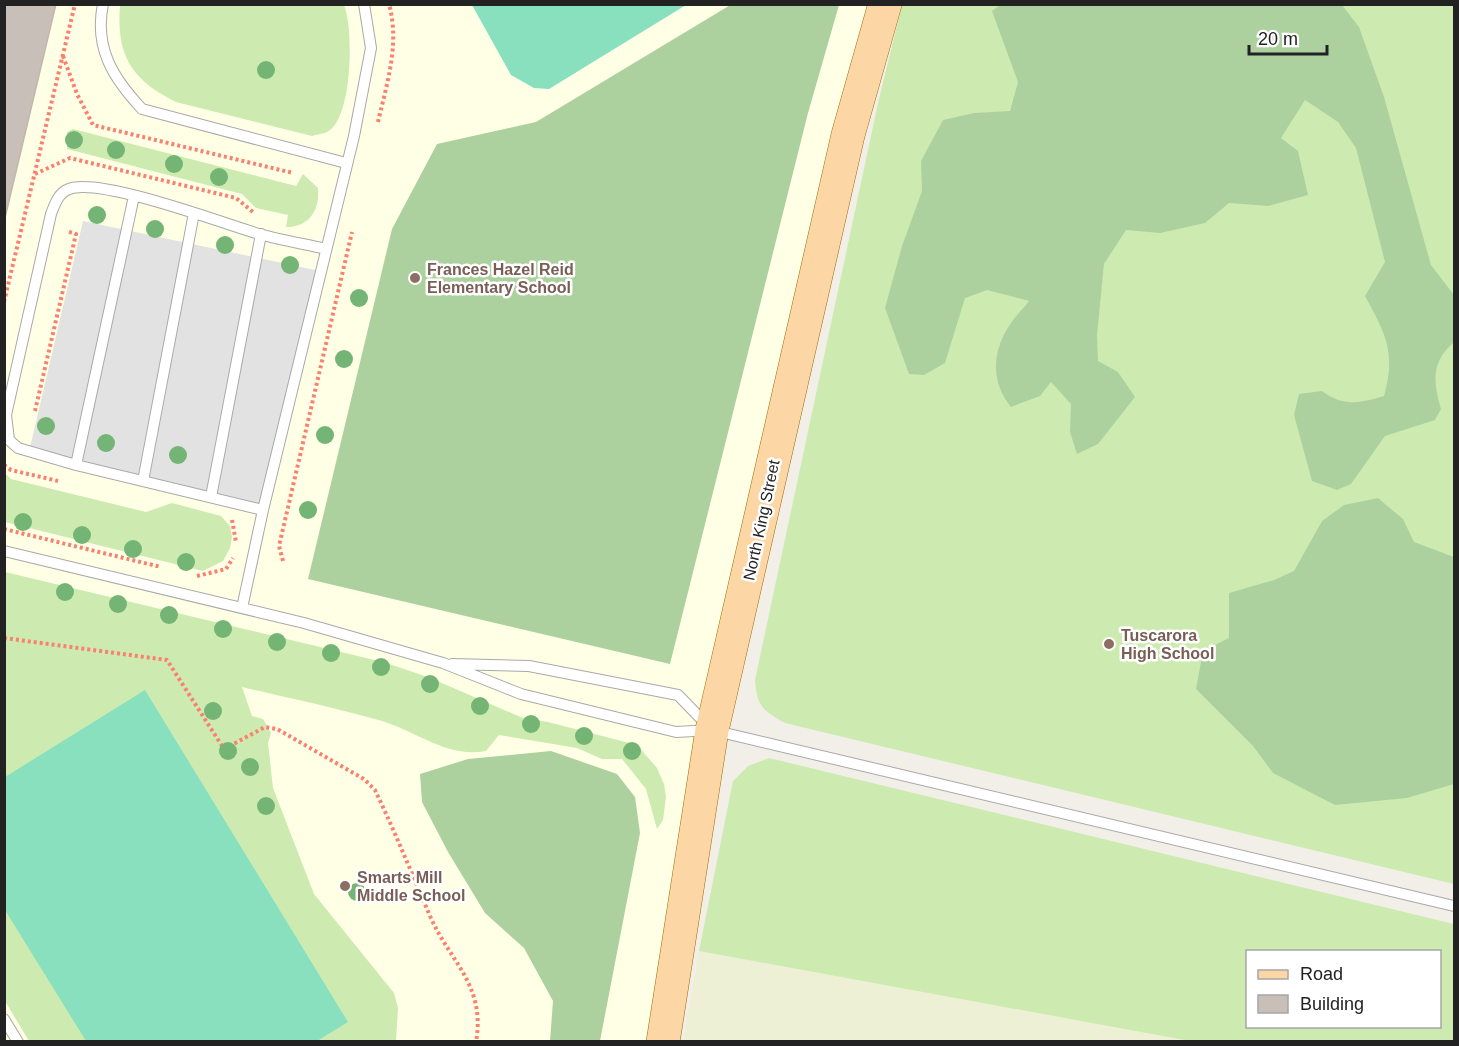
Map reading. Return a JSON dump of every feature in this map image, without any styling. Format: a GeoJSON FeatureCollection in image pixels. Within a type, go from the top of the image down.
{"type":"FeatureCollection","features":[{"type":"Feature","properties":{"kind":"main road","name":"North King Street"},"geometry":{"type":"LineString","coordinates":[[663,1041],[712,730],[848,135],[885,4]]}},
{"type":"Feature","properties":{"kind":"lane"},"geometry":{"type":"LineString","coordinates":[[102,4],[99,22],[107,61],[119,85],[142,109],[346,163]]}},
{"type":"Feature","properties":{"kind":"lane"},"geometry":{"type":"LineString","coordinates":[[242,608],[263,510],[346,163],[370,48],[364,4]]}},
{"type":"Feature","properties":{"kind":"lane"},"geometry":{"type":"LineString","coordinates":[[263,510],[76,465],[18,448],[9,440],[5,430],[6,416],[51,214],[58,196],[68,189],[83,186],[134,196],[261,234],[326,249]]}},
{"type":"Feature","properties":{"kind":"lane"},"geometry":{"type":"LineString","coordinates":[[76,465],[134,196]]}},
{"type":"Feature","properties":{"kind":"lane"},"geometry":{"type":"LineString","coordinates":[[143,481],[194,213]]}},
{"type":"Feature","properties":{"kind":"lane"},"geometry":{"type":"LineString","coordinates":[[211,497],[261,234]]}},
{"type":"Feature","properties":{"kind":"lane"},"geometry":{"type":"LineString","coordinates":[[4,551],[242,608],[443,663],[521,694],[676,732],[712,730],[1455,906]]}},
{"type":"Feature","properties":{"kind":"lane"},"geometry":{"type":"LineString","coordinates":[[443,663],[529,666],[678,695],[712,730]]}},
{"type":"Feature","properties":{"kind":"lane"},"geometry":{"type":"LineString","coordinates":[[4,1019],[18,1041]]}},
{"type":"Feature","properties":{"kind":"path"},"geometry":{"type":"LineString","coordinates":[[4,302],[75,4]]}},
{"type":"Feature","properties":{"kind":"path"},"geometry":{"type":"LineString","coordinates":[[35,411],[76,234],[66,231]]}},
{"type":"Feature","properties":{"kind":"path"},"geometry":{"type":"LineString","coordinates":[[4,529],[166,569]]}},
{"type":"Feature","properties":{"kind":"path"},"geometry":{"type":"LineString","coordinates":[[190,574],[201,577],[226,569],[237,552]]}},
{"type":"Feature","properties":{"kind":"path"},"geometry":{"type":"LineString","coordinates":[[4,638],[167,660],[224,749],[265,727],[277,729],[364,780],[375,790],[431,918],[469,980],[478,1015],[477,1041]]}},
{"type":"Feature","properties":{"kind":"shaded area","name":"Frances Hazel Reid Elementary School"},"geometry":{"type":"Polygon","coordinates":[[[5,5],[894,5],[739,620],[658,1041],[5,1042],[5,5]]]}},
{"type":"Feature","properties":{"kind":"shaded area"},"geometry":{"type":"Polygon","coordinates":[[[83,221],[320,271],[263,510],[29,452],[83,221]]]}},
{"type":"Feature","properties":{"kind":"shaded area"},"geometry":{"type":"Polygon","coordinates":[[[699,951],[1190,1041],[683,1042],[699,951]]]}},
{"type":"Feature","properties":{"kind":"green space"},"geometry":{"type":"Polygon","coordinates":[[[732,4],[839,5],[808,113],[670,664],[308,579],[392,229],[437,144],[536,122],[732,4]]]}},
{"type":"Feature","properties":{"kind":"green space"},"geometry":{"type":"Polygon","coordinates":[[[120,5],[344,5],[350,51],[347,90],[343,107],[330,130],[312,136],[176,102],[161,94],[137,75],[130,64],[124,52],[119,23],[120,5]]]}},
{"type":"Feature","properties":{"kind":"green space"},"geometry":{"type":"Polygon","coordinates":[[[472,5],[686,5],[549,89],[534,88],[511,75],[472,5]]]}},
{"type":"Feature","properties":{"kind":"green space","name":"Tuscarora High School"},"geometry":{"type":"Polygon","coordinates":[[[902,5],[1454,5],[1454,884],[785,723],[766,711],[759,702],[755,680],[878,103],[902,5]]]}},
{"type":"Feature","properties":{"kind":"green space"},"geometry":{"type":"Polygon","coordinates":[[[1000,5],[1342,5],[1359,27],[1384,97],[1431,265],[1454,295],[1454,342],[1441,357],[1436,373],[1436,390],[1441,409],[1435,420],[1385,436],[1351,484],[1337,490],[1312,481],[1294,415],[1299,394],[1322,391],[1337,400],[1352,402],[1384,396],[1389,355],[1379,322],[1365,296],[1385,262],[1356,148],[1338,122],[1305,100],[1281,138],[1298,151],[1308,195],[1268,206],[1229,203],[1205,223],[1160,233],[1126,230],[1104,264],[1097,335],[1098,361],[1118,372],[1135,397],[1098,444],[1077,454],[1070,432],[1071,404],[1051,382],[1040,396],[1011,407],[999,387],[996,366],[1000,344],[1013,320],[1029,301],[987,290],[965,298],[945,363],[924,375],[909,374],[885,308],[902,246],[922,191],[921,161],[943,120],[974,113],[1010,111],[1018,82],[992,11],[1000,5]]]}},
{"type":"Feature","properties":{"kind":"green space"},"geometry":{"type":"Polygon","coordinates":[[[73,129],[296,186],[303,174],[318,188],[315,210],[301,224],[286,227],[288,215],[256,208],[242,194],[67,149],[67,132],[73,129]]]}},
{"type":"Feature","properties":{"kind":"green space"},"geometry":{"type":"Polygon","coordinates":[[[5,473],[11,479],[146,512],[172,503],[221,516],[230,526],[232,537],[230,548],[223,561],[203,571],[5,522],[5,473]]]}},
{"type":"Feature","properties":{"kind":"green space"},"geometry":{"type":"Polygon","coordinates":[[[1378,498],[1403,519],[1414,542],[1454,557],[1454,784],[1407,798],[1335,805],[1273,773],[1253,746],[1196,689],[1203,651],[1229,638],[1229,593],[1274,580],[1294,571],[1322,521],[1344,505],[1378,498]]]}},
{"type":"Feature","properties":{"kind":"green space"},"geometry":{"type":"Polygon","coordinates":[[[5,572],[383,662],[428,677],[523,718],[548,722],[637,745],[657,768],[664,784],[666,797],[663,820],[657,829],[646,789],[622,759],[602,759],[577,748],[499,735],[486,751],[458,751],[382,721],[242,687],[252,716],[263,719],[271,733],[268,743],[273,788],[314,894],[394,993],[398,1008],[396,1041],[29,1041],[5,1001],[5,572]]]}},
{"type":"Feature","properties":{"kind":"green space"},"geometry":{"type":"Polygon","coordinates":[[[145,690],[348,1022],[317,1041],[86,1041],[5,910],[5,777],[145,690]]]}},
{"type":"Feature","properties":{"kind":"green space"},"geometry":{"type":"Polygon","coordinates":[[[551,751],[617,774],[635,797],[640,833],[600,1041],[550,1041],[553,1001],[524,948],[485,913],[448,852],[422,802],[420,774],[468,759],[551,751]]]}},
{"type":"Feature","properties":{"kind":"green space"},"geometry":{"type":"Polygon","coordinates":[[[769,758],[1454,924],[1454,1041],[1190,1041],[699,951],[733,781],[748,766],[769,758]]]}},
{"type":"Feature","properties":{"kind":"building"},"geometry":{"type":"Polygon","coordinates":[[[4,4],[56,4],[4,222],[4,4]]]}},
{"type":"Feature","properties":{"kind":"place","name":"Frances Hazel Reid Elementary School"},"geometry":{"type":"Point","coordinates":[415,278]}},
{"type":"Feature","properties":{"kind":"place","name":"Tuscarora High School"},"geometry":{"type":"Point","coordinates":[1109,644]}},
{"type":"Feature","properties":{"kind":"place","name":"Smarts Mill Middle School"},"geometry":{"type":"Point","coordinates":[345,886]}}]}
